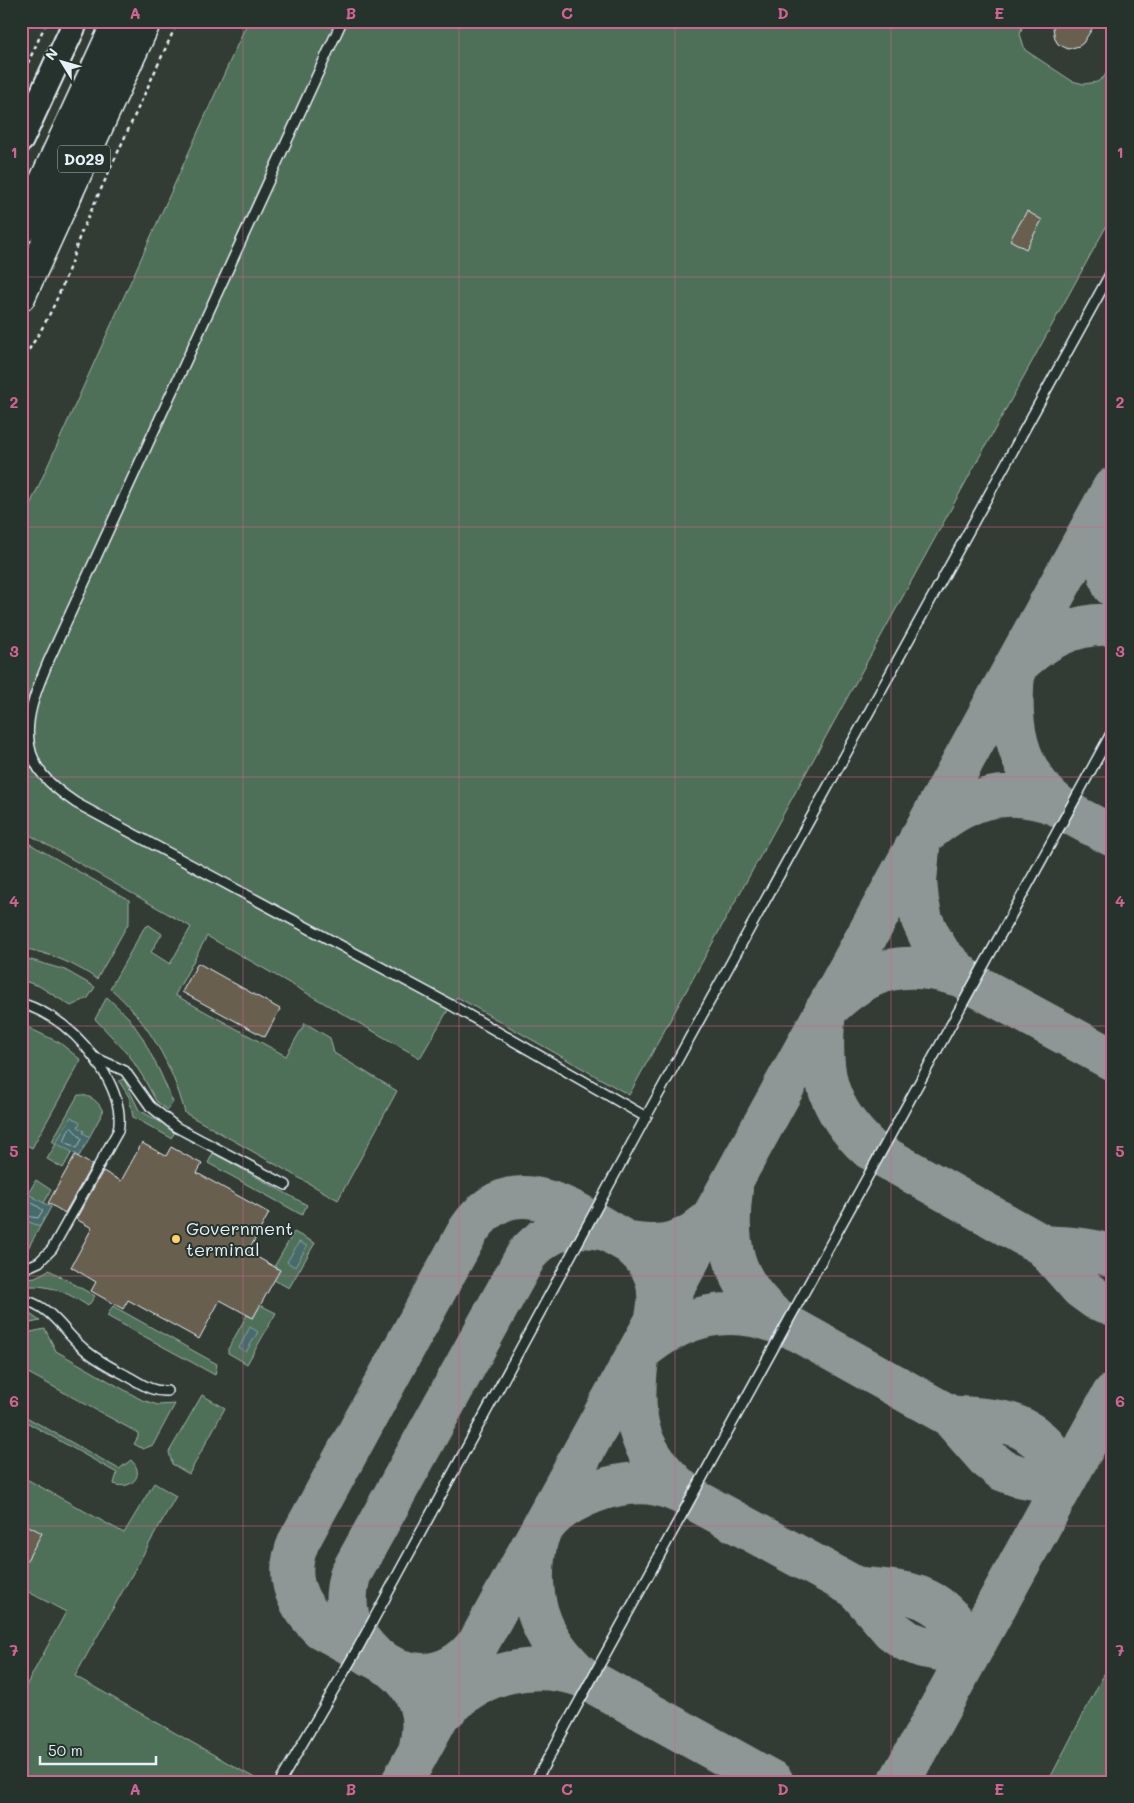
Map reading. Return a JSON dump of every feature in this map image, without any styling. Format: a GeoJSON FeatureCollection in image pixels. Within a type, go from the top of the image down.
{"type":"FeatureCollection","features":[{"type":"Feature","properties":{"kind":"highway","name":"D029"},"geometry":{"type":"LineString","coordinates":[[21,230],[117,21]]}},
{"type":"Feature","properties":{"kind":"highway","name":"D029"},"geometry":{"type":"LineString","coordinates":[[21,297],[147,21]]}},
{"type":"Feature","properties":{"kind":"main road"},"geometry":{"type":"LineString","coordinates":[[21,140],[76,21]]}},
{"type":"Feature","properties":{"kind":"lane"},"geometry":{"type":"LineString","coordinates":[[342,21],[34,695],[29,714],[28,733],[32,755],[43,775],[58,790],[76,802],[450,1005],[646,1117]]}},
{"type":"Feature","properties":{"kind":"lane"},"geometry":{"type":"LineString","coordinates":[[280,1782],[358,1648],[646,1117],[1113,270]]}},
{"type":"Feature","properties":{"kind":"lane"},"geometry":{"type":"LineString","coordinates":[[535,1782],[1113,730]]}},
{"type":"Feature","properties":{"kind":"lane"},"geometry":{"type":"LineString","coordinates":[[21,1003],[44,1012],[63,1025],[80,1041],[106,1076],[120,1113],[118,1131],[52,1249],[39,1262],[21,1270]]}},
{"type":"Feature","properties":{"kind":"lane"},"geometry":{"type":"LineString","coordinates":[[92,1056],[125,1071],[150,1106],[176,1127],[286,1185]]}},
{"type":"Feature","properties":{"kind":"lane"},"geometry":{"type":"LineString","coordinates":[[21,1299],[42,1306],[50,1312],[76,1342],[98,1360],[150,1389],[167,1391]]}},
{"type":"Feature","properties":{"kind":"path"},"geometry":{"type":"LineString","coordinates":[[21,78],[47,21]]}},
{"type":"Feature","properties":{"kind":"path"},"geometry":{"type":"LineString","coordinates":[[21,364],[28,348],[47,320],[71,264],[80,235],[178,21]]}},
{"type":"Feature","properties":{"kind":"green space"},"geometry":{"type":"Polygon","coordinates":[[[248,21],[1024,21],[1020,34],[1025,50],[1072,81],[1084,84],[1097,82],[1104,77],[1113,61],[1113,214],[629,1095],[457,997],[420,1058],[207,936],[175,995],[286,1056],[305,1023],[330,1038],[334,1053],[397,1091],[338,1200],[185,1113],[173,1077],[157,1044],[136,1015],[110,988],[144,928],[149,925],[162,934],[151,952],[170,964],[191,927],[21,830],[21,525],[248,21]]]}},
{"type":"Feature","properties":{"kind":"green space"},"geometry":{"type":"Polygon","coordinates":[[[21,839],[129,900],[129,922],[97,979],[61,959],[21,948],[21,839]]]}},
{"type":"Feature","properties":{"kind":"green space"},"geometry":{"type":"Polygon","coordinates":[[[21,957],[65,970],[95,987],[88,998],[71,1006],[39,986],[21,980],[21,957]]]}},
{"type":"Feature","properties":{"kind":"green space"},"geometry":{"type":"Polygon","coordinates":[[[107,997],[129,1018],[142,1037],[173,1102],[167,1110],[156,1101],[129,1055],[95,1019],[107,997]]]}},
{"type":"Feature","properties":{"kind":"green space"},"geometry":{"type":"Polygon","coordinates":[[[21,1024],[60,1043],[81,1060],[32,1148],[21,1142],[21,1024]]]}},
{"type":"Feature","properties":{"kind":"green space"},"geometry":{"type":"Polygon","coordinates":[[[124,1079],[139,1110],[176,1131],[171,1138],[133,1117],[129,1097],[119,1081],[124,1079]]]}},
{"type":"Feature","properties":{"kind":"green space"},"geometry":{"type":"Polygon","coordinates":[[[78,1095],[94,1099],[103,1112],[79,1156],[72,1152],[63,1168],[47,1159],[56,1144],[52,1141],[78,1095]]]}},
{"type":"Feature","properties":{"kind":"green space"},"geometry":{"type":"Polygon","coordinates":[[[213,1153],[307,1205],[302,1215],[208,1163],[213,1153]]]}},
{"type":"Feature","properties":{"kind":"green space"},"geometry":{"type":"Polygon","coordinates":[[[36,1180],[51,1190],[44,1203],[51,1207],[27,1250],[21,1252],[21,1196],[24,1192],[28,1194],[36,1180]]]}},
{"type":"Feature","properties":{"kind":"green space"},"geometry":{"type":"Polygon","coordinates":[[[294,1232],[315,1243],[289,1288],[274,1280],[274,1267],[294,1232]]]}},
{"type":"Feature","properties":{"kind":"green space"},"geometry":{"type":"Polygon","coordinates":[[[49,1270],[95,1296],[88,1306],[56,1290],[39,1286],[21,1287],[21,1279],[35,1277],[49,1270]]]}},
{"type":"Feature","properties":{"kind":"green space"},"geometry":{"type":"Polygon","coordinates":[[[260,1305],[276,1313],[247,1364],[228,1353],[228,1349],[247,1315],[253,1318],[260,1305]]]}},
{"type":"Feature","properties":{"kind":"green space"},"geometry":{"type":"Polygon","coordinates":[[[113,1306],[217,1364],[215,1375],[107,1316],[113,1306]]]}},
{"type":"Feature","properties":{"kind":"green space"},"geometry":{"type":"Polygon","coordinates":[[[21,1308],[40,1321],[21,1325],[21,1308]]]}},
{"type":"Feature","properties":{"kind":"green space"},"geometry":{"type":"Polygon","coordinates":[[[45,1329],[56,1351],[142,1400],[158,1405],[175,1404],[153,1445],[143,1449],[134,1444],[138,1433],[21,1369],[21,1334],[45,1329]]]}},
{"type":"Feature","properties":{"kind":"green space"},"geometry":{"type":"Polygon","coordinates":[[[202,1395],[225,1408],[189,1474],[172,1464],[169,1452],[202,1395]]]}},
{"type":"Feature","properties":{"kind":"green space"},"geometry":{"type":"Polygon","coordinates":[[[21,1414],[119,1469],[131,1460],[137,1471],[135,1480],[121,1486],[114,1484],[117,1473],[21,1419],[21,1414]]]}},
{"type":"Feature","properties":{"kind":"green space"},"geometry":{"type":"Polygon","coordinates":[[[21,1476],[124,1533],[154,1483],[176,1496],[75,1676],[258,1780],[257,1782],[21,1782],[21,1695],[66,1612],[21,1588],[21,1476]]]}},
{"type":"Feature","properties":{"kind":"green space"},"geometry":{"type":"Polygon","coordinates":[[[1113,1657],[1113,1782],[1048,1782],[1113,1657]]]}},
{"type":"Feature","properties":{"kind":"water"},"geometry":{"type":"Polygon","coordinates":[[[71,1117],[80,1122],[78,1127],[90,1137],[79,1156],[56,1143],[71,1117]]]}},
{"type":"Feature","properties":{"kind":"water"},"geometry":{"type":"Polygon","coordinates":[[[28,1194],[51,1207],[40,1226],[26,1221],[23,1226],[21,1225],[21,1206],[28,1194]]]}},
{"type":"Feature","properties":{"kind":"water"},"geometry":{"type":"Polygon","coordinates":[[[299,1242],[307,1246],[295,1267],[287,1262],[299,1242]]]}},
{"type":"Feature","properties":{"kind":"water"},"geometry":{"type":"Polygon","coordinates":[[[250,1327],[258,1332],[246,1352],[239,1348],[250,1327]]]}},
{"type":"Feature","properties":{"kind":"building"},"geometry":{"type":"Polygon","coordinates":[[[1056,21],[1097,21],[1083,43],[1068,49],[1058,44],[1055,39],[1053,28],[1056,21]]]}},
{"type":"Feature","properties":{"kind":"building"},"geometry":{"type":"Polygon","coordinates":[[[1027,211],[1042,220],[1026,249],[1010,240],[1027,211]]]}},
{"type":"Feature","properties":{"kind":"building"},"geometry":{"type":"Polygon","coordinates":[[[198,963],[280,1009],[265,1037],[182,992],[198,963]]]}},
{"type":"Feature","properties":{"kind":"building","name":"Government terminal"},"geometry":{"type":"Polygon","coordinates":[[[142,1143],[166,1156],[171,1147],[202,1164],[197,1173],[269,1213],[248,1252],[280,1270],[253,1318],[220,1300],[199,1339],[128,1300],[123,1309],[91,1291],[96,1282],[71,1267],[92,1228],[76,1219],[103,1171],[121,1181],[142,1143]]]}},
{"type":"Feature","properties":{"kind":"building"},"geometry":{"type":"Polygon","coordinates":[[[75,1155],[92,1165],[65,1213],[48,1203],[75,1155]]]}},
{"type":"Feature","properties":{"kind":"building"},"geometry":{"type":"Polygon","coordinates":[[[21,1522],[42,1533],[21,1571],[21,1522]]]}},
{"type":"Feature","properties":{"kind":"taxiway"},"geometry":{"type":"LineString","coordinates":[[402,1782],[1113,488]]}},
{"type":"Feature","properties":{"kind":"taxiway"},"geometry":{"type":"LineString","coordinates":[[1108,505],[1105,546],[1107,566],[1113,586]]}},
{"type":"Feature","properties":{"kind":"taxiway"},"geometry":{"type":"LineString","coordinates":[[1113,625],[1085,626],[1048,641],[1025,657],[1015,667],[1013,686],[1014,725],[1023,760],[1032,777],[1059,806],[1113,836]]}},
{"type":"Feature","properties":{"kind":"taxiway"},"geometry":{"type":"LineString","coordinates":[[1058,805],[1018,796],[984,799],[952,814],[920,838],[916,881],[922,920],[940,954],[963,977],[1113,1060]]}},
{"type":"Feature","properties":{"kind":"taxiway"},"geometry":{"type":"LineString","coordinates":[[963,977],[923,968],[888,970],[857,984],[825,1011],[823,1032],[824,1070],[834,1102],[843,1118],[870,1149],[1044,1246],[1081,1288],[1096,1299],[1113,1305]]}},
{"type":"Feature","properties":{"kind":"taxiway"},"geometry":{"type":"LineString","coordinates":[[732,1189],[730,1227],[731,1244],[735,1260],[741,1276],[750,1291],[776,1319],[950,1416],[987,1458],[1002,1470],[1018,1476],[1035,1479],[1055,1476],[1072,1467]]}},
{"type":"Feature","properties":{"kind":"taxiway"},"geometry":{"type":"LineString","coordinates":[[392,1667],[321,1628],[304,1609],[295,1588],[292,1565],[299,1541],[468,1231],[486,1211],[505,1200],[525,1197],[546,1201],[567,1209],[629,1243]]}},
{"type":"Feature","properties":{"kind":"taxiway"},"geometry":{"type":"LineString","coordinates":[[655,1322],[658,1298],[656,1278],[646,1260],[629,1243],[654,1245],[675,1242],[695,1232],[713,1216]]}},
{"type":"Feature","properties":{"kind":"taxiway"},"geometry":{"type":"LineString","coordinates":[[374,1656],[358,1638],[349,1619],[346,1599],[350,1575],[527,1254],[544,1238],[553,1233],[583,1227],[606,1230]]}},
{"type":"Feature","properties":{"kind":"taxiway"},"geometry":{"type":"LineString","coordinates":[[1044,1246],[1087,1250],[1113,1257]]}},
{"type":"Feature","properties":{"kind":"taxiway"},"geometry":{"type":"LineString","coordinates":[[786,1326],[746,1315],[708,1316],[673,1329],[639,1352],[635,1397],[641,1434],[648,1450],[658,1466],[691,1498],[855,1587],[892,1630],[907,1641],[923,1647],[940,1650],[961,1647],[978,1639]]}},
{"type":"Feature","properties":{"kind":"taxiway"},"geometry":{"type":"LineString","coordinates":[[899,1782],[1113,1394]]}},
{"type":"Feature","properties":{"kind":"taxiway"},"geometry":{"type":"LineString","coordinates":[[950,1416],[1004,1422],[1031,1434],[1053,1456],[1058,1480],[1057,1494]]}},
{"type":"Feature","properties":{"kind":"taxiway"},"geometry":{"type":"LineString","coordinates":[[581,1676],[568,1663],[549,1637],[537,1609],[533,1576],[534,1558],[540,1532],[551,1518],[564,1508],[578,1499],[610,1487],[643,1483],[670,1488],[689,1497]]}},
{"type":"Feature","properties":{"kind":"taxiway"},"geometry":{"type":"LineString","coordinates":[[855,1587],[905,1593],[917,1596],[939,1607],[958,1628],[962,1642],[963,1666]]}},
{"type":"Feature","properties":{"kind":"taxiway"},"geometry":{"type":"LineString","coordinates":[[419,1751],[423,1726],[419,1704],[409,1684],[392,1667],[415,1674],[437,1672],[448,1669],[475,1647]]}},
{"type":"Feature","properties":{"kind":"taxiway"},"geometry":{"type":"LineString","coordinates":[[447,1708],[476,1685],[509,1672],[545,1669],[581,1676],[773,1782]]}},
{"type":"Feature","properties":{"kind":"place","name":"Government terminal"},"geometry":{"type":"Point","coordinates":[176,1239]}}]}
